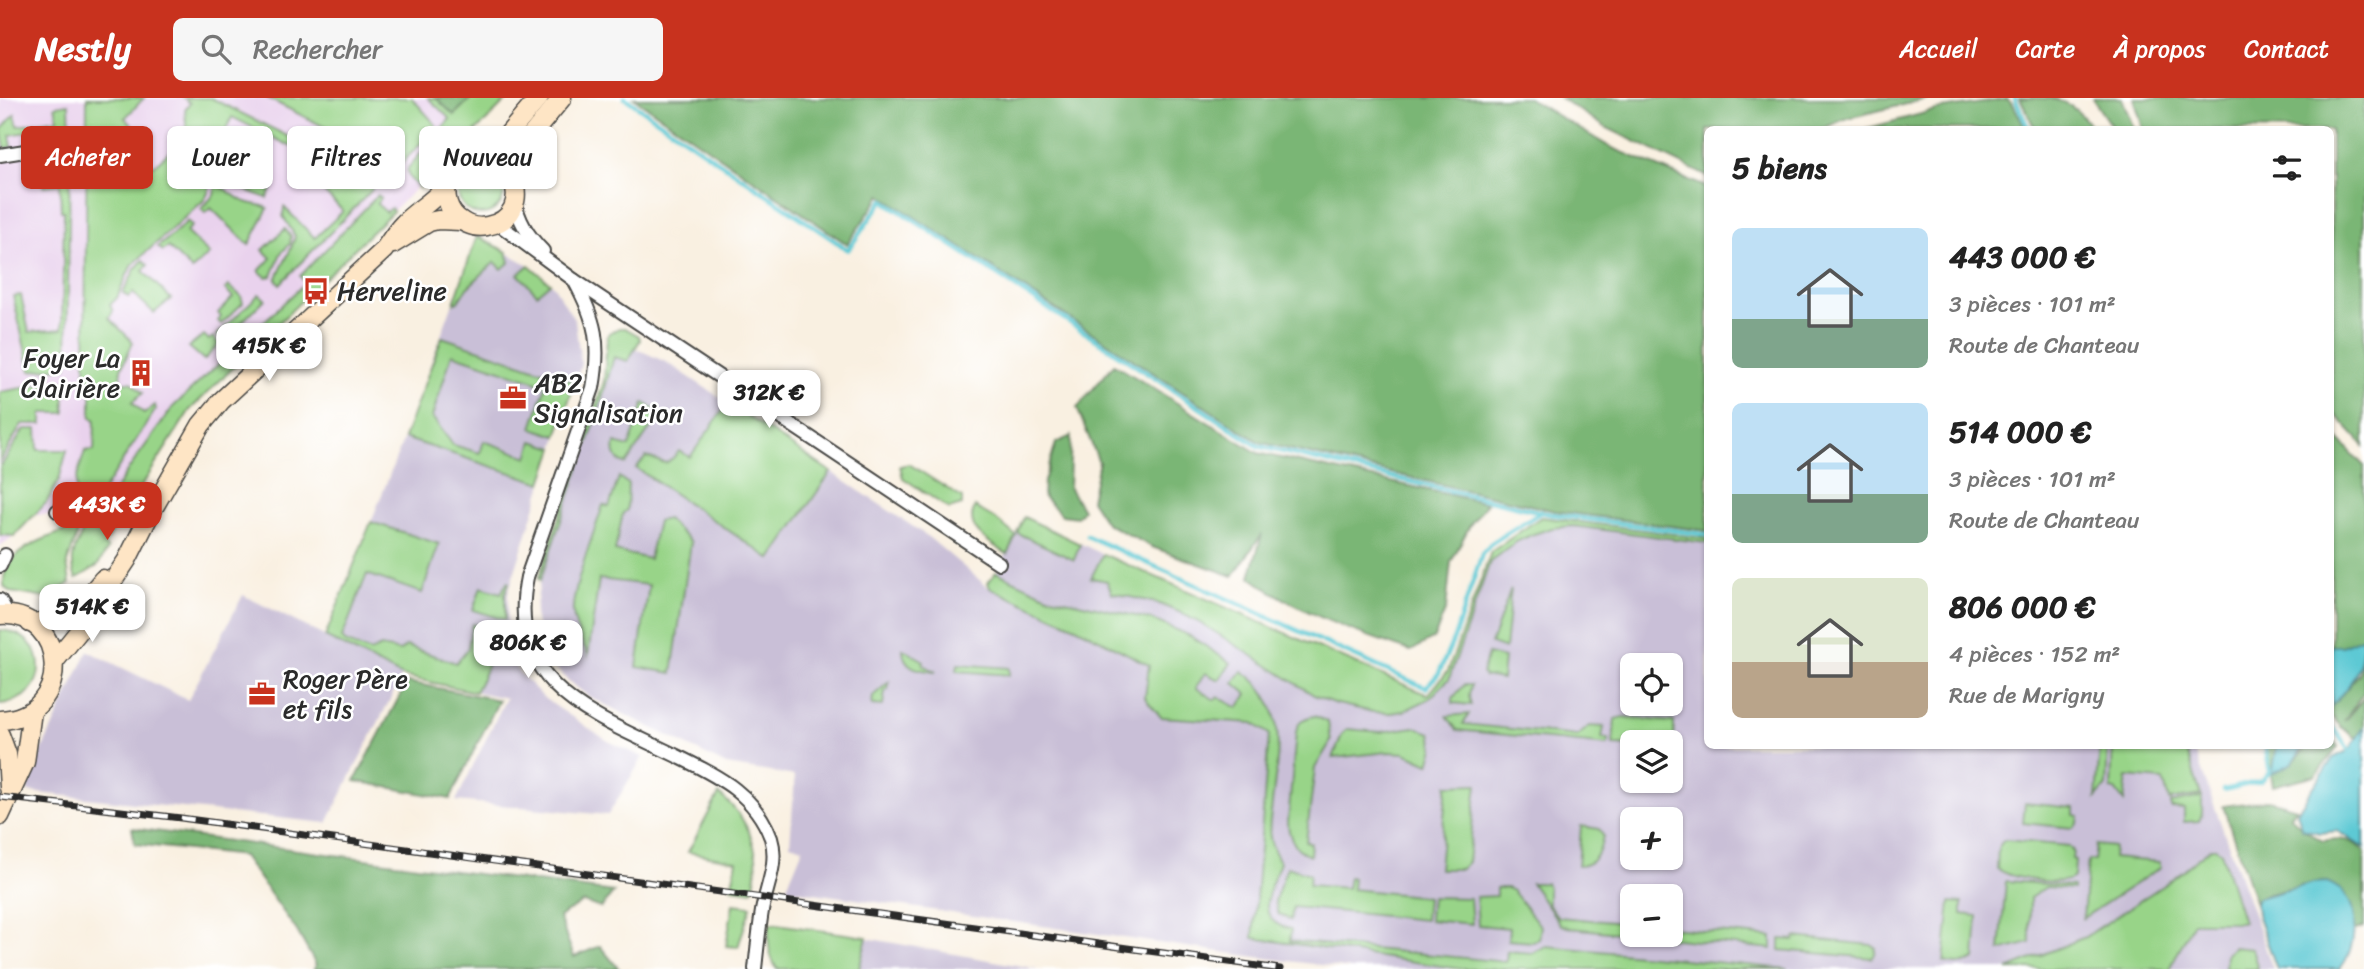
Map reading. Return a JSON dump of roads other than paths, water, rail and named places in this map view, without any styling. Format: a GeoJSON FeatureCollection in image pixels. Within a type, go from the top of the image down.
{"type":"FeatureCollection","features":[{"type":"Feature","properties":{"kind":"main road"},"geometry":{"type":"LineString","coordinates":[[515,126],[539,98]]}},
{"type":"Feature","properties":{"kind":"main road"},"geometry":{"type":"LineString","coordinates":[[539,126],[562,98]]}},
{"type":"Feature","properties":{"kind":"main road"},"geometry":{"type":"LineString","coordinates":[[384,250],[403,224],[442,189]]}},
{"type":"Feature","properties":{"kind":"main road"},"geometry":{"type":"LineString","coordinates":[[447,189],[448,204],[461,221]]}},
{"type":"Feature","properties":{"kind":"main road"},"geometry":{"type":"LineString","coordinates":[[54,662],[83,626],[127,560],[201,425],[221,401],[384,250],[429,222],[461,221],[482,227],[497,223],[509,213],[515,200],[516,189]]}},
{"type":"Feature","properties":{"kind":"main road"},"geometry":{"type":"LineString","coordinates":[[30,623],[52,620],[69,611],[91,593],[150,514]]}},
{"type":"Feature","properties":{"kind":"main road"},"geometry":{"type":"LineString","coordinates":[[0,720],[12,719],[32,711],[44,699],[55,670],[47,639],[30,623],[3,610]]}},
{"type":"Feature","properties":{"kind":"main road"},"geometry":{"type":"LineString","coordinates":[[0,816],[24,762],[32,711]]}},
{"type":"Feature","properties":{"kind":"main road"},"geometry":{"type":"LineString","coordinates":[[0,735],[8,763],[9,795]]}},
{"type":"Feature","properties":{"kind":"street"},"geometry":{"type":"LineString","coordinates":[[0,155],[21,152]]}},
{"type":"Feature","properties":{"kind":"street"},"geometry":{"type":"LineString","coordinates":[[515,200],[519,219],[533,241],[559,270]]}},
{"type":"Feature","properties":{"kind":"street"},"geometry":{"type":"LineString","coordinates":[[497,223],[574,281],[999,563]]}},
{"type":"Feature","properties":{"kind":"street"},"geometry":{"type":"LineString","coordinates":[[574,281],[584,298],[597,338],[598,361],[593,388],[527,577],[523,599],[527,643],[535,660],[562,694],[593,715],[723,779],[744,795],[753,807],[771,839],[774,857],[760,921],[755,969]]}},
{"type":"Feature","properties":{"kind":"street"},"geometry":{"type":"LineString","coordinates":[[57,511],[66,515],[83,514]]}},
{"type":"Feature","properties":{"kind":"street"},"geometry":{"type":"LineString","coordinates":[[0,559],[5,555],[0,566]]}},
{"type":"Feature","properties":{"kind":"water"},"geometry":{"type":"Polygon","coordinates":[[[2363,637],[2359,667],[2334,703],[2334,646],[2342,646],[2363,637]]]}},
{"type":"Feature","properties":{"kind":"water"},"geometry":{"type":"Polygon","coordinates":[[[2364,727],[2364,848],[2337,831],[2320,833],[2302,829],[2297,812],[2333,758],[2349,750],[2364,727]]]}},
{"type":"Feature","properties":{"kind":"water"},"geometry":{"type":"Polygon","coordinates":[[[2276,749],[2302,749],[2292,763],[2272,774],[2276,749]]]}},
{"type":"Feature","properties":{"kind":"water"},"geometry":{"type":"Polygon","coordinates":[[[2327,882],[2341,890],[2352,908],[2354,930],[2345,961],[2340,969],[2277,969],[2257,914],[2258,898],[2313,883],[2327,882]]]}},
{"type":"Feature","properties":{"kind":"waterway"},"geometry":{"type":"LineString","coordinates":[[625,98],[848,250],[883,200],[1258,446],[1550,514],[1704,534]]}},
{"type":"Feature","properties":{"kind":"waterway"},"geometry":{"type":"LineString","coordinates":[[2015,98],[2027,126]]}},
{"type":"Feature","properties":{"kind":"waterway"},"geometry":{"type":"LineString","coordinates":[[1087,536],[1426,688],[1439,673],[1454,638],[1482,554],[1493,542],[1541,512]]}},
{"type":"Feature","properties":{"kind":"waterway"},"geometry":{"type":"LineString","coordinates":[[2334,729],[2351,753]]}},
{"type":"Feature","properties":{"kind":"waterway"},"geometry":{"type":"LineString","coordinates":[[2224,790],[2261,781],[2270,772],[2266,749]]}},
{"type":"Feature","properties":{"kind":"railway"},"geometry":{"type":"LineString","coordinates":[[0,797],[181,818],[1280,969]]}},
{"type":"Feature","properties":{"kind":"place","name":"Herveline"},"geometry":{"type":"Point","coordinates":[316,291]}},
{"type":"Feature","properties":{"kind":"place","name":"Foyer La Clairière"},"geometry":{"type":"Point","coordinates":[141,373]}},
{"type":"Feature","properties":{"kind":"place","name":"AB2 Signalisation"},"geometry":{"type":"Point","coordinates":[513,398]}},
{"type":"Feature","properties":{"kind":"place","name":"Roger Père et fils"},"geometry":{"type":"Point","coordinates":[262,694]}}]}
